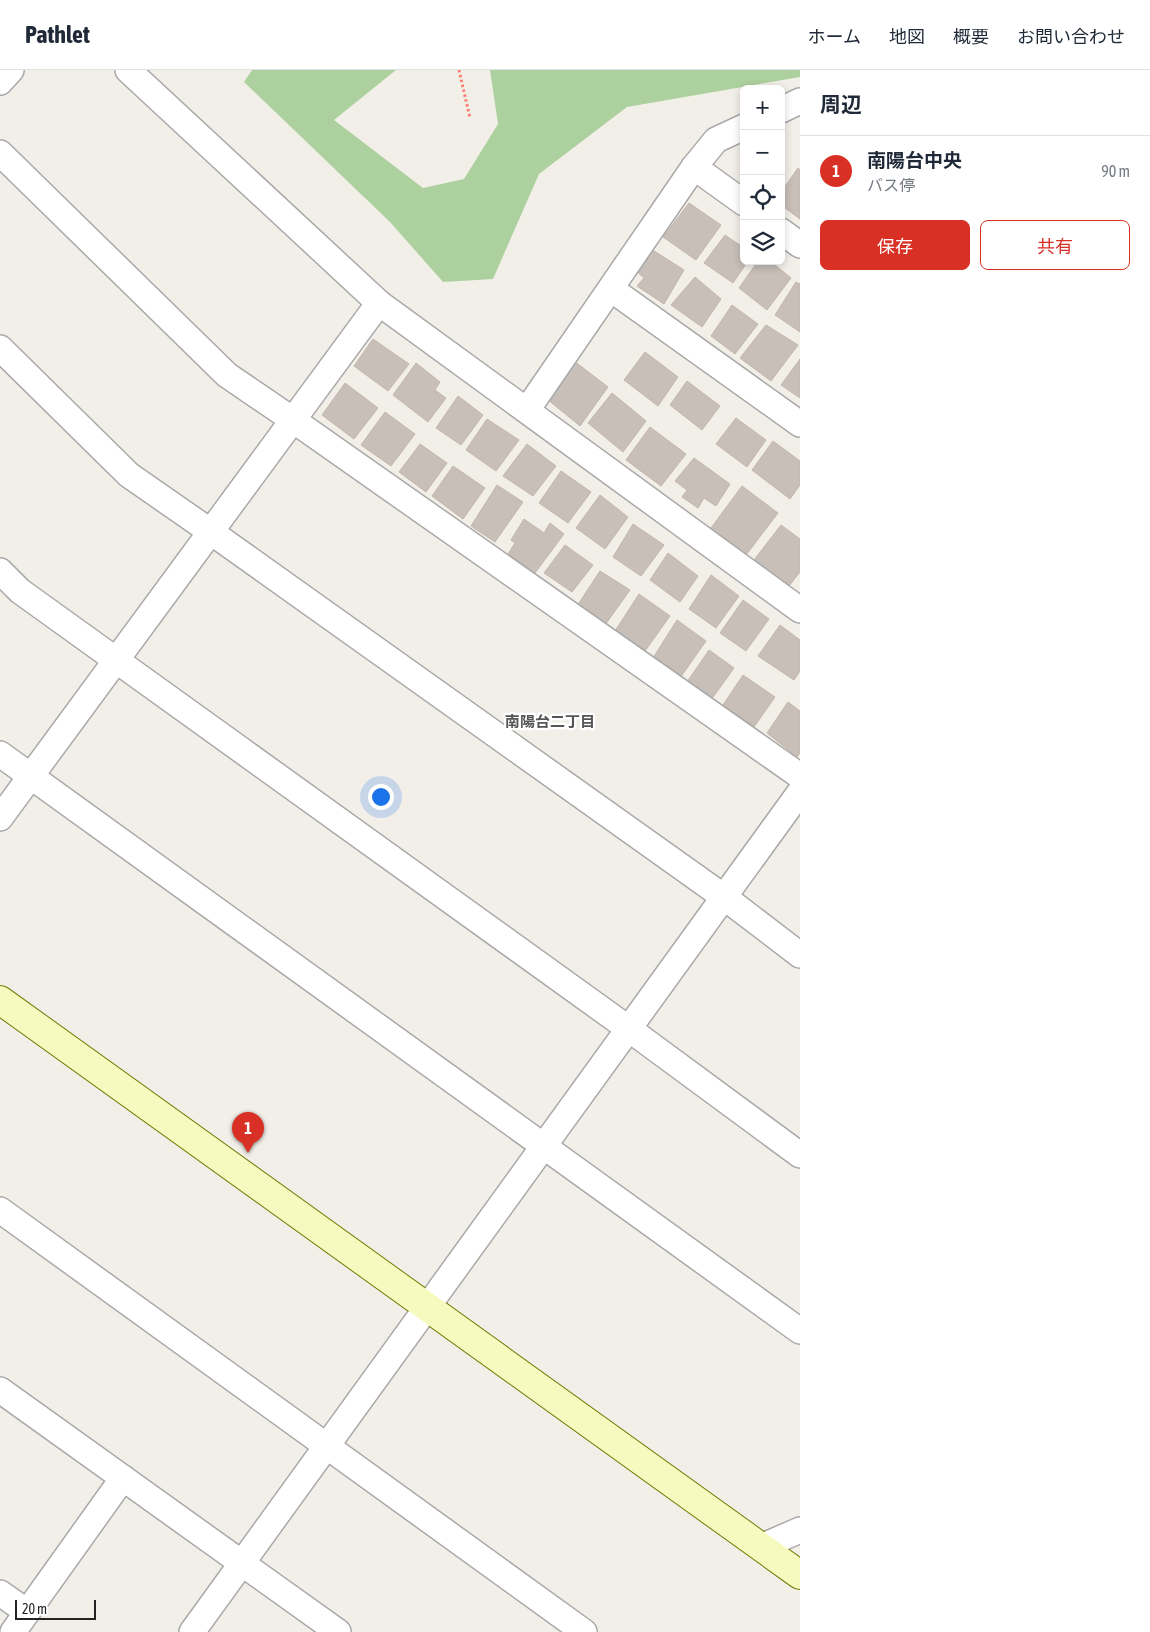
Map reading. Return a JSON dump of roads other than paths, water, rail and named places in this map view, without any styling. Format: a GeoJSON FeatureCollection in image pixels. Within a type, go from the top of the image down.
{"type":"FeatureCollection","features":[{"type":"Feature","properties":{"kind":"street"},"geometry":{"type":"LineString","coordinates":[[0,82],[11,70]]}},
{"type":"Feature","properties":{"kind":"street"},"geometry":{"type":"LineString","coordinates":[[128,70],[379,303],[800,610]]}},
{"type":"Feature","properties":{"kind":"street"},"geometry":{"type":"LineString","coordinates":[[785,108],[800,101]]}},
{"type":"Feature","properties":{"kind":"street"},"geometry":{"type":"LineString","coordinates":[[527,410],[694,167],[716,140],[740,129]]}},
{"type":"Feature","properties":{"kind":"street"},"geometry":{"type":"LineString","coordinates":[[0,153],[227,375],[800,776]]}},
{"type":"Feature","properties":{"kind":"street"},"geometry":{"type":"LineString","coordinates":[[694,167],[740,201]]}},
{"type":"Feature","properties":{"kind":"street"},"geometry":{"type":"LineString","coordinates":[[785,234],[800,245]]}},
{"type":"Feature","properties":{"kind":"street"},"geometry":{"type":"LineString","coordinates":[[611,290],[800,424]]}},
{"type":"Feature","properties":{"kind":"street"},"geometry":{"type":"LineString","coordinates":[[0,818],[379,303]]}},
{"type":"Feature","properties":{"kind":"street"},"geometry":{"type":"LineString","coordinates":[[0,348],[129,475],[724,897],[800,955]]}},
{"type":"Feature","properties":{"kind":"street"},"geometry":{"type":"LineString","coordinates":[[0,571],[20,591],[629,1029],[800,1155]]}},
{"type":"Feature","properties":{"kind":"street"},"geometry":{"type":"LineString","coordinates":[[0,754],[800,1331]]}},
{"type":"Feature","properties":{"kind":"street"},"geometry":{"type":"LineString","coordinates":[[192,1632],[800,792]]}},
{"type":"Feature","properties":{"kind":"street"},"geometry":{"type":"LineString","coordinates":[[0,1000],[800,1575]]}},
{"type":"Feature","properties":{"kind":"street"},"geometry":{"type":"LineString","coordinates":[[0,1210],[584,1632]]}},
{"type":"Feature","properties":{"kind":"street"},"geometry":{"type":"LineString","coordinates":[[0,1390],[243,1562],[338,1632]]}},
{"type":"Feature","properties":{"kind":"street"},"geometry":{"type":"LineString","coordinates":[[12,1632],[124,1478]]}},
{"type":"Feature","properties":{"kind":"street"},"geometry":{"type":"LineString","coordinates":[[761,1547],[800,1530]]}},
{"type":"Feature","properties":{"kind":"street"},"geometry":{"type":"LineString","coordinates":[[0,1593],[27,1612]]}},
{"type":"Feature","properties":{"kind":"place","name":"南陽台中央"},"geometry":{"type":"Point","coordinates":[248,1153]}},
{"type":"Feature","properties":{"kind":"district","name":"南陽台二丁目"},"geometry":{"type":"Point","coordinates":[550,721]}}]}
